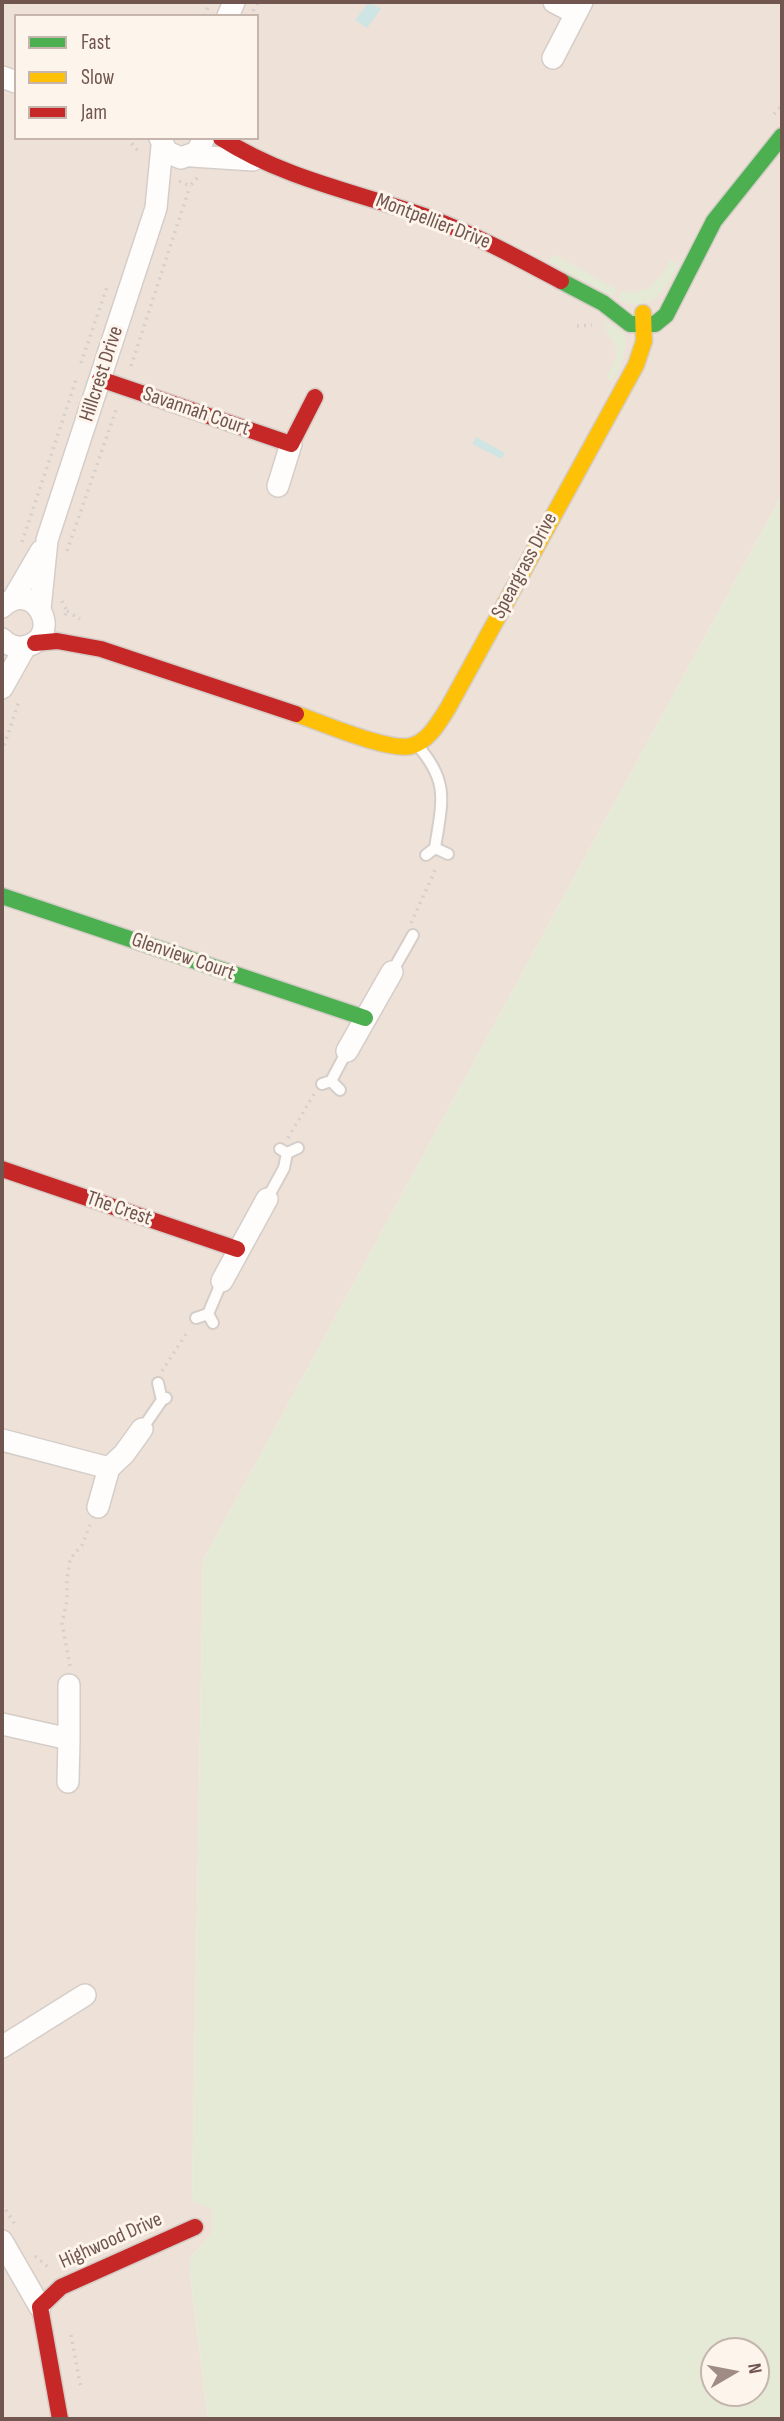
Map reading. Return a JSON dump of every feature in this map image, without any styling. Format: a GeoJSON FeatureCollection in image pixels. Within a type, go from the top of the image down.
{"type":"FeatureCollection","features":[{"type":"Feature","properties":{"kind":"street"},"geometry":{"type":"LineString","coordinates":[[552,58],[578,7],[554,2]]}},
{"type":"Feature","properties":{"kind":"street"},"geometry":{"type":"LineString","coordinates":[[642,322],[686,271],[714,221],[743,181],[782,136]]}},
{"type":"Feature","properties":{"kind":"street","name":"Hillcrest Drive"},"geometry":{"type":"LineString","coordinates":[[30,645],[43,632],[47,540],[156,208],[190,156],[202,147],[204,140]]}},
{"type":"Feature","properties":{"kind":"street","name":"Montpellier Drive"},"geometry":{"type":"LineString","coordinates":[[224,140],[256,160],[464,231],[642,322]]}},
{"type":"Feature","properties":{"kind":"street","name":"Hillcrest Drive"},"geometry":{"type":"LineString","coordinates":[[156,208],[159,141]]}},
{"type":"Feature","properties":{"kind":"street","name":"Montpellier Drive"},"geometry":{"type":"LineString","coordinates":[[159,141],[173,156],[256,160]]}},
{"type":"Feature","properties":{"kind":"street","name":"Speargrass Drive"},"geometry":{"type":"LineString","coordinates":[[417,745],[428,737],[448,708],[625,382],[642,322]]}},
{"type":"Feature","properties":{"kind":"street","name":"Savannah Court"},"geometry":{"type":"LineString","coordinates":[[100,379],[291,444]]}},
{"type":"Feature","properties":{"kind":"street"},"geometry":{"type":"LineString","coordinates":[[278,486],[291,444],[315,397]]}},
{"type":"Feature","properties":{"kind":"street","name":"Hillcrest Drive"},"geometry":{"type":"LineString","coordinates":[[6,603],[47,540]]}},
{"type":"Feature","properties":{"kind":"street"},"geometry":{"type":"LineString","coordinates":[[6,603],[29,600],[42,614],[101,649]]}},
{"type":"Feature","properties":{"kind":"street"},"geometry":{"type":"LineString","coordinates":[[2,639],[11,646],[57,641],[101,649],[391,746],[401,748],[417,745]]}},
{"type":"Feature","properties":{"kind":"street"},"geometry":{"type":"LineString","coordinates":[[12,689],[30,645]]}},
{"type":"Feature","properties":{"kind":"street","name":"Glenview Court"},"geometry":{"type":"LineString","coordinates":[[2,896],[365,1017]]}},
{"type":"Feature","properties":{"kind":"street"},"geometry":{"type":"LineString","coordinates":[[348,1051],[391,972]]}},
{"type":"Feature","properties":{"kind":"street","name":"The Crest"},"geometry":{"type":"LineString","coordinates":[[2,1170],[237,1249]]}},
{"type":"Feature","properties":{"kind":"street"},"geometry":{"type":"LineString","coordinates":[[222,1281],[237,1249],[267,1199]]}},
{"type":"Feature","properties":{"kind":"street"},"geometry":{"type":"LineString","coordinates":[[98,1507],[109,1468],[124,1454],[142,1429]]}},
{"type":"Feature","properties":{"kind":"street"},"geometry":{"type":"LineString","coordinates":[[2,1440],[109,1468]]}},
{"type":"Feature","properties":{"kind":"street"},"geometry":{"type":"LineString","coordinates":[[68,1782],[69,1685]]}},
{"type":"Feature","properties":{"kind":"street"},"geometry":{"type":"LineString","coordinates":[[2,1724],[69,1739]]}},
{"type":"Feature","properties":{"kind":"street"},"geometry":{"type":"LineString","coordinates":[[2,2047],[85,1996]]}},
{"type":"Feature","properties":{"kind":"street","name":"Highwood Drive"},"geometry":{"type":"LineString","coordinates":[[40,2307],[63,2286],[195,2227]]}},
{"type":"Feature","properties":{"kind":"street"},"geometry":{"type":"LineString","coordinates":[[11,2237],[40,2307],[60,2419]]}},
{"type":"Feature","properties":{"kind":"lane"},"geometry":{"type":"LineString","coordinates":[[417,745],[432,762],[441,780],[438,852]]}},
{"type":"Feature","properties":{"kind":"lane"},"geometry":{"type":"LineString","coordinates":[[391,972],[414,934]]}},
{"type":"Feature","properties":{"kind":"lane"},"geometry":{"type":"LineString","coordinates":[[340,1090],[327,1083],[348,1051]]}},
{"type":"Feature","properties":{"kind":"lane"},"geometry":{"type":"LineString","coordinates":[[267,1199],[284,1168],[284,1151],[298,1148]]}},
{"type":"Feature","properties":{"kind":"lane"},"geometry":{"type":"LineString","coordinates":[[196,1318],[211,1318],[222,1281]]}},
{"type":"Feature","properties":{"kind":"lane"},"geometry":{"type":"LineString","coordinates":[[142,1429],[164,1399],[158,1383]]}},
{"type":"Feature","properties":{"kind":"path"},"geometry":{"type":"LineString","coordinates":[[2,752],[12,689]]}},
{"type":"Feature","properties":{"kind":"path"},"geometry":{"type":"LineString","coordinates":[[414,934],[438,852]]}},
{"type":"Feature","properties":{"kind":"path"},"geometry":{"type":"LineString","coordinates":[[284,1151],[327,1083]]}},
{"type":"Feature","properties":{"kind":"path"},"geometry":{"type":"LineString","coordinates":[[158,1383],[196,1318]]}},
{"type":"Feature","properties":{"kind":"path"},"geometry":{"type":"LineString","coordinates":[[69,1685],[71,1660],[62,1623],[67,1601],[66,1579],[70,1559],[82,1545],[98,1507]]}},
{"type":"Feature","properties":{"kind":"path"},"geometry":{"type":"LineString","coordinates":[[2,2204],[11,2237]]}},
{"type":"Feature","properties":{"kind":"path"},"geometry":{"type":"LineString","coordinates":[[30,2249],[56,2274],[63,2286]]}},
{"type":"Feature","properties":{"kind":"path"},"geometry":{"type":"LineString","coordinates":[[68,2328],[75,2346],[82,2397]]}},
{"type":"Feature","properties":{"kind":"shaded area"},"geometry":{"type":"Polygon","coordinates":[[[2,2],[782,2],[782,495],[203,1561],[192,2200],[212,2208],[212,2233],[190,2258],[190,2273],[208,2419],[2,2419],[2,2]]]}},
{"type":"Feature","properties":{"kind":"green space"},"geometry":{"type":"Polygon","coordinates":[[[552,254],[615,288],[615,293],[612,296],[550,262],[552,254]]]}},
{"type":"Feature","properties":{"kind":"green space"},"geometry":{"type":"Polygon","coordinates":[[[671,260],[678,266],[654,298],[638,305],[618,299],[621,292],[639,292],[651,286],[671,260]]]}},
{"type":"Feature","properties":{"kind":"green space"},"geometry":{"type":"Polygon","coordinates":[[[604,320],[624,333],[625,340],[623,359],[612,383],[608,376],[614,364],[616,348],[604,320]]]}},
{"type":"Feature","properties":{"kind":"green space"},"geometry":{"type":"Polygon","coordinates":[[[782,495],[782,2419],[208,2419],[190,2258],[212,2233],[212,2209],[192,2201],[203,1561],[782,495]]]}},
{"type":"Feature","properties":{"kind":"water"},"geometry":{"type":"Polygon","coordinates":[[[369,2],[381,9],[367,28],[355,20],[369,2]]]}},
{"type":"Feature","properties":{"kind":"water"},"geometry":{"type":"Polygon","coordinates":[[[476,437],[505,453],[502,459],[472,444],[476,437]]]}},
{"type":"Feature","properties":{"kind":"traffic: fast"},"geometry":{"type":"LineString","coordinates":[[561,281],[603,303],[630,324],[655,324],[666,315],[714,221],[782,136]]}},
{"type":"Feature","properties":{"kind":"traffic: fast"},"geometry":{"type":"LineString","coordinates":[[2,896],[365,1018]]}},
{"type":"Feature","properties":{"kind":"traffic: slow"},"geometry":{"type":"LineString","coordinates":[[296,714],[371,741],[401,747],[417,744],[433,730],[448,708],[636,365],[644,341],[643,313]]}},
{"type":"Feature","properties":{"kind":"traffic: jam"},"geometry":{"type":"LineString","coordinates":[[224,140],[296,175],[447,225],[497,247],[561,281]]}},
{"type":"Feature","properties":{"kind":"traffic: jam"},"geometry":{"type":"LineString","coordinates":[[100,379],[291,444],[315,397]]}},
{"type":"Feature","properties":{"kind":"traffic: jam"},"geometry":{"type":"LineString","coordinates":[[35,643],[57,641],[101,649],[296,714]]}},
{"type":"Feature","properties":{"kind":"traffic: jam"},"geometry":{"type":"LineString","coordinates":[[2,1169],[237,1249]]}},
{"type":"Feature","properties":{"kind":"traffic: jam"},"geometry":{"type":"LineString","coordinates":[[60,2419],[40,2307],[61,2287],[195,2227]]}}]}
